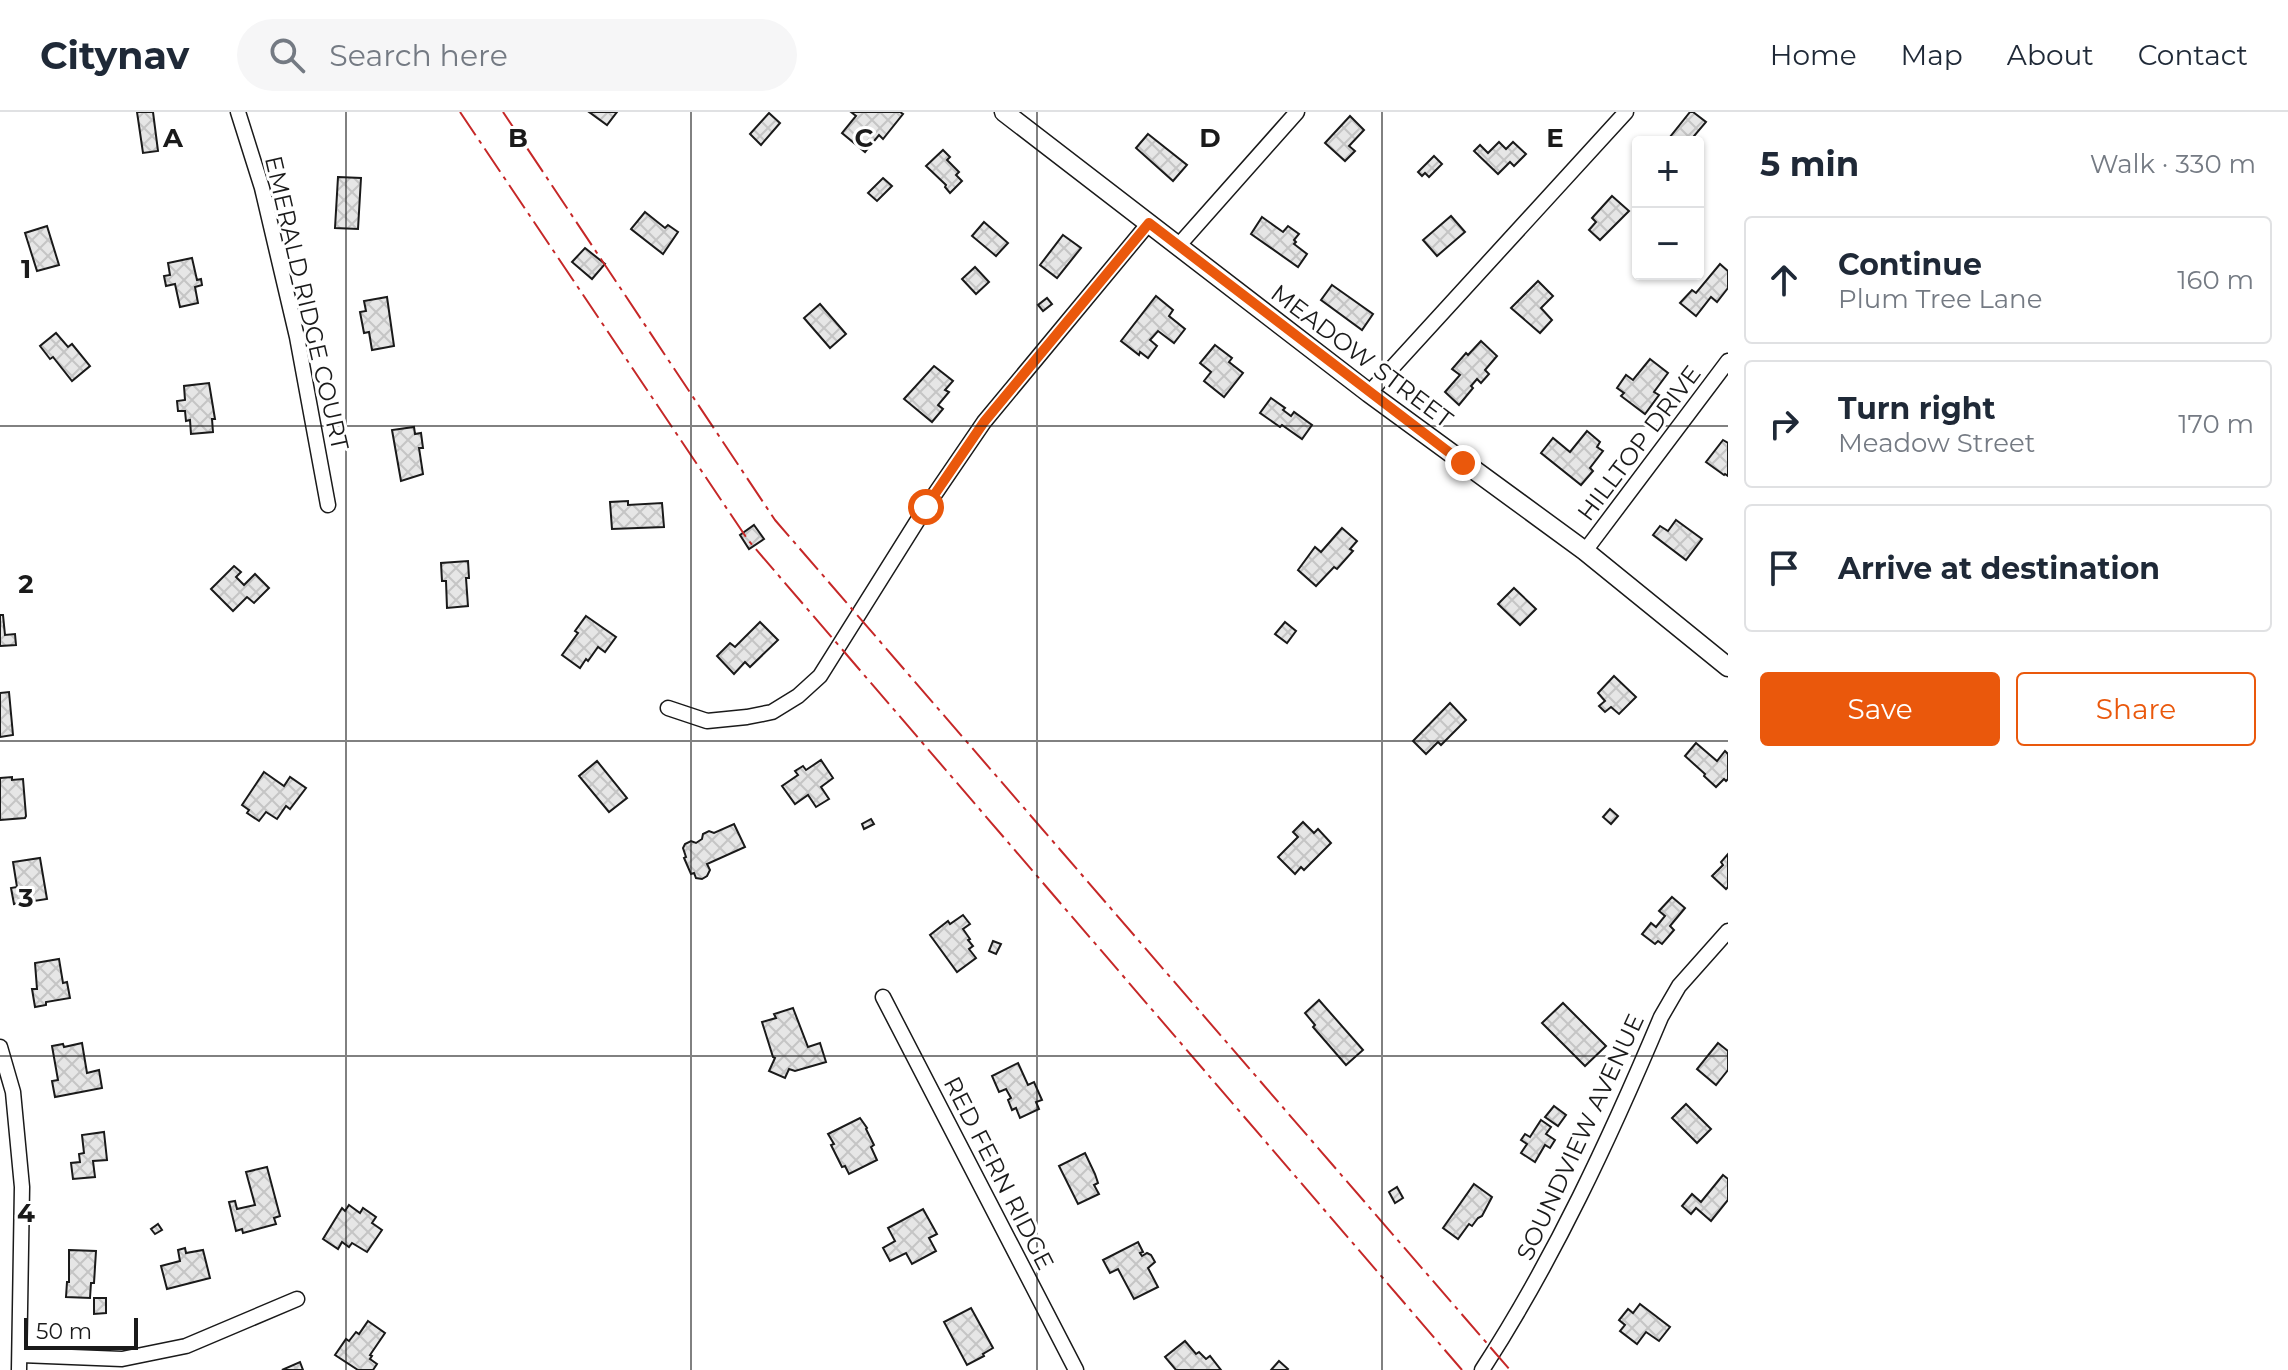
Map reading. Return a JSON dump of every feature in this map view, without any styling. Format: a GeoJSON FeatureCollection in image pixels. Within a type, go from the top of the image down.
{"type":"FeatureCollection","features":[{"type":"Feature","properties":{"kind":"street","name":"EMERALD RIDGE COURT"},"geometry":{"type":"LineString","coordinates":[[238,112],[262,188],[297,340],[328,505]]}},
{"type":"Feature","properties":{"kind":"street","name":"MEADOW STREET"},"geometry":{"type":"LineString","coordinates":[[1004,112],[1369,393],[1585,551],[1728,667]]}},
{"type":"Feature","properties":{"kind":"street"},"geometry":{"type":"LineString","coordinates":[[1179,245],[1297,112]]}},
{"type":"Feature","properties":{"kind":"street"},"geometry":{"type":"LineString","coordinates":[[1369,393],[1626,112]]}},
{"type":"Feature","properties":{"kind":"street"},"geometry":{"type":"LineString","coordinates":[[668,708],[707,721],[772,712],[798,696],[820,676],[926,507],[984,422],[1149,223]]}},
{"type":"Feature","properties":{"kind":"street","name":"HILLTOP DRIVE"},"geometry":{"type":"LineString","coordinates":[[1585,551],[1728,361]]}},
{"type":"Feature","properties":{"kind":"street","name":"SOUNDVIEW AVENUE"},"geometry":{"type":"LineString","coordinates":[[1482,1370],[1549,1258],[1661,1017],[1679,986],[1728,931]]}},
{"type":"Feature","properties":{"kind":"street","name":"RED FERN RIDGE"},"geometry":{"type":"LineString","coordinates":[[883,997],[1076,1370]]}},
{"type":"Feature","properties":{"kind":"street"},"geometry":{"type":"LineString","coordinates":[[0,1047],[13,1092],[22,1187],[20,1363],[122,1359],[186,1346],[297,1299]]}},
{"type":"Feature","properties":{"kind":"building"},"geometry":{"type":"Polygon","coordinates":[[[137,112],[153,112],[158,151],[143,153],[137,112]]]}},
{"type":"Feature","properties":{"kind":"building"},"geometry":{"type":"Polygon","coordinates":[[[589,112],[617,112],[607,125],[589,112]]]}},
{"type":"Feature","properties":{"kind":"building"},"geometry":{"type":"Polygon","coordinates":[[[851,112],[903,114],[883,139],[879,135],[865,152],[842,133],[856,116],[851,112]]]}},
{"type":"Feature","properties":{"kind":"building"},"geometry":{"type":"Polygon","coordinates":[[[1690,112],[1706,122],[1694,136],[1671,136],[1690,112]]]}},
{"type":"Feature","properties":{"kind":"building"},"geometry":{"type":"Polygon","coordinates":[[[769,113],[780,123],[761,145],[750,134],[769,113]]]}},
{"type":"Feature","properties":{"kind":"building"},"geometry":{"type":"Polygon","coordinates":[[[1350,116],[1364,130],[1349,146],[1355,151],[1345,161],[1325,143],[1350,116]]]}},
{"type":"Feature","properties":{"kind":"building"},"geometry":{"type":"Polygon","coordinates":[[[1148,134],[1187,165],[1173,181],[1136,148],[1148,134]]]}},
{"type":"Feature","properties":{"kind":"building"},"geometry":{"type":"Polygon","coordinates":[[[1499,142],[1506,149],[1513,142],[1526,154],[1514,166],[1510,162],[1498,174],[1474,151],[1480,145],[1488,153],[1499,142]]]}},
{"type":"Feature","properties":{"kind":"building"},"geometry":{"type":"Polygon","coordinates":[[[943,150],[962,181],[950,193],[926,166],[943,150]]]}},
{"type":"Feature","properties":{"kind":"building"},"geometry":{"type":"Polygon","coordinates":[[[1434,156],[1442,164],[1429,177],[1425,173],[1422,176],[1418,172],[1434,156]]]}},
{"type":"Feature","properties":{"kind":"building"},"geometry":{"type":"Polygon","coordinates":[[[338,177],[361,178],[358,229],[335,228],[338,177]]]}},
{"type":"Feature","properties":{"kind":"building"},"geometry":{"type":"Polygon","coordinates":[[[883,178],[892,186],[877,201],[868,193],[883,178]]]}},
{"type":"Feature","properties":{"kind":"building"},"geometry":{"type":"Polygon","coordinates":[[[1612,196],[1629,211],[1600,240],[1589,230],[1596,222],[1592,218],[1612,196]]]}},
{"type":"Feature","properties":{"kind":"building"},"geometry":{"type":"Polygon","coordinates":[[[645,212],[665,228],[668,225],[678,232],[663,254],[631,229],[645,212]]]}},
{"type":"Feature","properties":{"kind":"building"},"geometry":{"type":"Polygon","coordinates":[[[1451,216],[1465,232],[1437,256],[1423,240],[1451,216]]]}},
{"type":"Feature","properties":{"kind":"building"},"geometry":{"type":"Polygon","coordinates":[[[1262,217],[1283,232],[1288,226],[1299,234],[1294,244],[1307,254],[1298,267],[1251,234],[1262,217]]]}},
{"type":"Feature","properties":{"kind":"building"},"geometry":{"type":"Polygon","coordinates":[[[984,222],[1008,243],[996,256],[972,236],[984,222]]]}},
{"type":"Feature","properties":{"kind":"building"},"geometry":{"type":"Polygon","coordinates":[[[47,226],[59,265],[37,271],[25,233],[47,226]]]}},
{"type":"Feature","properties":{"kind":"building"},"geometry":{"type":"Polygon","coordinates":[[[1063,235],[1081,248],[1057,278],[1040,265],[1063,235]]]}},
{"type":"Feature","properties":{"kind":"building"},"geometry":{"type":"Polygon","coordinates":[[[585,248],[605,264],[592,279],[572,262],[585,248]]]}},
{"type":"Feature","properties":{"kind":"building"},"geometry":{"type":"Polygon","coordinates":[[[192,258],[197,280],[201,279],[202,285],[195,287],[198,303],[180,307],[175,284],[166,286],[164,276],[170,275],[168,263],[192,258]]]}},
{"type":"Feature","properties":{"kind":"building"},"geometry":{"type":"Polygon","coordinates":[[[1720,264],[1728,271],[1728,288],[1717,302],[1711,297],[1696,316],[1680,303],[1692,290],[1696,293],[1720,264]]]}},
{"type":"Feature","properties":{"kind":"building"},"geometry":{"type":"Polygon","coordinates":[[[975,267],[989,282],[976,294],[962,279],[975,267]]]}},
{"type":"Feature","properties":{"kind":"building"},"geometry":{"type":"Polygon","coordinates":[[[1538,281],[1553,296],[1541,308],[1552,320],[1540,333],[1511,308],[1538,281]]]}},
{"type":"Feature","properties":{"kind":"building"},"geometry":{"type":"Polygon","coordinates":[[[1332,285],[1373,314],[1362,330],[1321,300],[1332,285]]]}},
{"type":"Feature","properties":{"kind":"building"},"geometry":{"type":"Polygon","coordinates":[[[1156,296],[1173,310],[1169,316],[1185,329],[1174,343],[1158,331],[1150,340],[1157,346],[1148,358],[1121,341],[1156,296]]]}},
{"type":"Feature","properties":{"kind":"building"},"geometry":{"type":"Polygon","coordinates":[[[387,297],[394,346],[372,350],[369,332],[364,333],[360,312],[366,311],[364,301],[387,297]]]}},
{"type":"Feature","properties":{"kind":"building"},"geometry":{"type":"Polygon","coordinates":[[[1047,298],[1052,304],[1043,311],[1038,305],[1047,298]]]}},
{"type":"Feature","properties":{"kind":"building"},"geometry":{"type":"Polygon","coordinates":[[[820,304],[846,334],[830,348],[804,318],[820,304]]]}},
{"type":"Feature","properties":{"kind":"building"},"geometry":{"type":"Polygon","coordinates":[[[56,333],[68,347],[72,344],[90,366],[72,381],[40,346],[56,333]]]}},
{"type":"Feature","properties":{"kind":"building"},"geometry":{"type":"Polygon","coordinates":[[[1481,341],[1497,356],[1485,370],[1489,374],[1481,383],[1477,379],[1459,405],[1445,392],[1460,375],[1452,369],[1481,341]]]}},
{"type":"Feature","properties":{"kind":"building"},"geometry":{"type":"Polygon","coordinates":[[[1215,345],[1232,358],[1229,362],[1243,373],[1224,397],[1204,381],[1211,372],[1200,363],[1215,345]]]}},
{"type":"Feature","properties":{"kind":"building"},"geometry":{"type":"Polygon","coordinates":[[[1650,359],[1668,373],[1654,392],[1659,395],[1645,414],[1621,396],[1624,393],[1617,388],[1626,375],[1633,380],[1650,359]]]}},
{"type":"Feature","properties":{"kind":"building"},"geometry":{"type":"Polygon","coordinates":[[[934,366],[953,381],[945,390],[949,392],[938,405],[943,409],[932,422],[904,399],[934,366]]]}},
{"type":"Feature","properties":{"kind":"building"},"geometry":{"type":"Polygon","coordinates":[[[209,383],[215,419],[212,419],[213,432],[191,434],[190,420],[186,421],[185,411],[178,411],[177,401],[185,400],[184,386],[209,383]]]}},
{"type":"Feature","properties":{"kind":"building"},"geometry":{"type":"Polygon","coordinates":[[[1271,398],[1291,416],[1294,412],[1312,425],[1302,439],[1260,413],[1271,398]]]}},
{"type":"Feature","properties":{"kind":"building"},"geometry":{"type":"Polygon","coordinates":[[[414,427],[415,434],[421,433],[423,448],[419,448],[423,474],[401,481],[392,430],[414,427]]]}},
{"type":"Feature","properties":{"kind":"building"},"geometry":{"type":"Polygon","coordinates":[[[1587,431],[1600,442],[1597,447],[1603,451],[1590,468],[1593,471],[1581,485],[1541,453],[1553,438],[1570,452],[1587,431]]]}},
{"type":"Feature","properties":{"kind":"building"},"geometry":{"type":"Polygon","coordinates":[[[1723,440],[1728,443],[1728,476],[1706,462],[1723,440]]]}},
{"type":"Feature","properties":{"kind":"building"},"geometry":{"type":"Polygon","coordinates":[[[628,501],[628,505],[662,503],[664,527],[612,529],[610,502],[628,501]]]}},
{"type":"Feature","properties":{"kind":"building"},"geometry":{"type":"Polygon","coordinates":[[[1676,520],[1702,539],[1686,560],[1653,535],[1660,526],[1668,531],[1676,520]]]}},
{"type":"Feature","properties":{"kind":"building"},"geometry":{"type":"Polygon","coordinates":[[[754,525],[764,539],[749,549],[740,535],[754,525]]]}},
{"type":"Feature","properties":{"kind":"building"},"geometry":{"type":"Polygon","coordinates":[[[1342,528],[1357,541],[1350,549],[1353,551],[1316,586],[1298,570],[1315,547],[1321,552],[1342,528]]]}},
{"type":"Feature","properties":{"kind":"building"},"geometry":{"type":"Polygon","coordinates":[[[468,561],[468,606],[447,608],[446,581],[442,581],[441,563],[468,561]]]}},
{"type":"Feature","properties":{"kind":"building"},"geometry":{"type":"Polygon","coordinates":[[[234,566],[241,572],[236,577],[244,585],[255,574],[269,588],[254,603],[247,597],[233,611],[211,589],[234,566]]]}},
{"type":"Feature","properties":{"kind":"building"},"geometry":{"type":"Polygon","coordinates":[[[1514,588],[1536,609],[1520,625],[1498,604],[1514,588]]]}},
{"type":"Feature","properties":{"kind":"building"},"geometry":{"type":"Polygon","coordinates":[[[0,615],[3,615],[5,635],[15,634],[16,645],[0,646],[0,615]]]}},
{"type":"Feature","properties":{"kind":"building"},"geometry":{"type":"Polygon","coordinates":[[[586,616],[616,637],[605,652],[598,647],[580,668],[562,655],[586,616]]]}},
{"type":"Feature","properties":{"kind":"building"},"geometry":{"type":"Polygon","coordinates":[[[760,622],[778,640],[750,667],[745,662],[734,674],[717,656],[730,643],[735,647],[760,622]]]}},
{"type":"Feature","properties":{"kind":"building"},"geometry":{"type":"Polygon","coordinates":[[[1285,622],[1296,631],[1287,643],[1275,634],[1285,622]]]}},
{"type":"Feature","properties":{"kind":"building"},"geometry":{"type":"Polygon","coordinates":[[[1614,676],[1636,697],[1619,714],[1611,707],[1605,712],[1599,706],[1605,701],[1598,693],[1614,676]]]}},
{"type":"Feature","properties":{"kind":"building"},"geometry":{"type":"Polygon","coordinates":[[[9,692],[13,735],[0,737],[0,693],[9,692]]]}},
{"type":"Feature","properties":{"kind":"building"},"geometry":{"type":"Polygon","coordinates":[[[1450,703],[1466,720],[1441,745],[1438,742],[1426,754],[1413,741],[1450,703]]]}},
{"type":"Feature","properties":{"kind":"building"},"geometry":{"type":"Polygon","coordinates":[[[1696,743],[1717,761],[1725,751],[1728,754],[1726,781],[1724,779],[1716,787],[1685,756],[1696,743]]]}},
{"type":"Feature","properties":{"kind":"building"},"geometry":{"type":"Polygon","coordinates":[[[821,760],[833,778],[821,787],[829,799],[816,807],[808,795],[795,804],[782,786],[798,775],[795,771],[803,766],[806,770],[821,760]]]}},
{"type":"Feature","properties":{"kind":"building"},"geometry":{"type":"Polygon","coordinates":[[[597,761],[627,798],[609,812],[579,776],[597,761]]]}},
{"type":"Feature","properties":{"kind":"building"},"geometry":{"type":"Polygon","coordinates":[[[264,772],[284,786],[290,777],[306,788],[290,809],[286,806],[277,819],[266,812],[259,821],[242,805],[264,772]]]}},
{"type":"Feature","properties":{"kind":"building"},"geometry":{"type":"Polygon","coordinates":[[[12,777],[12,780],[23,779],[26,816],[0,820],[0,778],[12,777]]]}},
{"type":"Feature","properties":{"kind":"building"},"geometry":{"type":"Polygon","coordinates":[[[1610,809],[1618,816],[1611,824],[1603,817],[1610,809]]]}},
{"type":"Feature","properties":{"kind":"building"},"geometry":{"type":"Polygon","coordinates":[[[871,819],[874,824],[864,829],[862,824],[871,819]]]}},
{"type":"Feature","properties":{"kind":"building"},"geometry":{"type":"Polygon","coordinates":[[[1303,822],[1314,833],[1318,829],[1331,843],[1304,870],[1301,867],[1295,874],[1278,857],[1298,837],[1293,832],[1303,822]]]}},
{"type":"Feature","properties":{"kind":"building"},"geometry":{"type":"Polygon","coordinates":[[[734,824],[745,847],[707,864],[710,870],[707,876],[696,878],[684,858],[685,844],[691,841],[696,843],[709,831],[714,833],[734,824]]]}},
{"type":"Feature","properties":{"kind":"building"},"geometry":{"type":"Polygon","coordinates":[[[1728,854],[1726,889],[1712,876],[1723,865],[1721,862],[1728,854]]]}},
{"type":"Feature","properties":{"kind":"building"},"geometry":{"type":"Polygon","coordinates":[[[40,858],[47,899],[14,904],[11,888],[17,887],[13,862],[40,858]]]}},
{"type":"Feature","properties":{"kind":"building"},"geometry":{"type":"Polygon","coordinates":[[[1672,897],[1685,908],[1670,926],[1674,930],[1662,944],[1658,941],[1655,944],[1642,934],[1651,923],[1656,927],[1665,916],[1659,911],[1672,897]]]}},
{"type":"Feature","properties":{"kind":"building"},"geometry":{"type":"Polygon","coordinates":[[[963,915],[970,924],[963,929],[973,946],[969,949],[976,958],[957,972],[930,935],[948,921],[950,924],[963,915]]]}},
{"type":"Feature","properties":{"kind":"building"},"geometry":{"type":"Polygon","coordinates":[[[993,941],[1001,944],[996,954],[989,951],[993,941]]]}},
{"type":"Feature","properties":{"kind":"building"},"geometry":{"type":"Polygon","coordinates":[[[59,959],[63,983],[67,982],[70,998],[35,1007],[32,989],[37,989],[35,963],[59,959]]]}},
{"type":"Feature","properties":{"kind":"building"},"geometry":{"type":"Polygon","coordinates":[[[1319,1000],[1363,1050],[1346,1065],[1305,1013],[1319,1000]]]}},
{"type":"Feature","properties":{"kind":"building"},"geometry":{"type":"Polygon","coordinates":[[[1563,1003],[1606,1046],[1585,1066],[1542,1023],[1563,1003]]]}},
{"type":"Feature","properties":{"kind":"building"},"geometry":{"type":"Polygon","coordinates":[[[793,1008],[808,1047],[820,1043],[826,1062],[795,1071],[789,1069],[785,1078],[769,1071],[775,1058],[762,1022],[793,1008]]]}},
{"type":"Feature","properties":{"kind":"building"},"geometry":{"type":"Polygon","coordinates":[[[82,1043],[87,1073],[99,1070],[102,1088],[55,1097],[52,1081],[58,1080],[52,1046],[82,1043]]]}},
{"type":"Feature","properties":{"kind":"building"},"geometry":{"type":"Polygon","coordinates":[[[1718,1043],[1728,1051],[1728,1070],[1716,1085],[1697,1069],[1718,1043]]]}},
{"type":"Feature","properties":{"kind":"building"},"geometry":{"type":"Polygon","coordinates":[[[1018,1063],[1028,1085],[1034,1082],[1042,1100],[1036,1102],[1039,1109],[1020,1118],[1016,1108],[1012,1110],[1006,1089],[999,1092],[992,1076],[1018,1063]]]}},
{"type":"Feature","properties":{"kind":"building"},"geometry":{"type":"Polygon","coordinates":[[[1686,1104],[1711,1129],[1697,1143],[1672,1118],[1686,1104]]]}},
{"type":"Feature","properties":{"kind":"building"},"geometry":{"type":"Polygon","coordinates":[[[1554,1106],[1566,1115],[1558,1126],[1545,1117],[1554,1106]]]}},
{"type":"Feature","properties":{"kind":"building"},"geometry":{"type":"Polygon","coordinates":[[[860,1118],[874,1145],[871,1147],[877,1160],[849,1174],[845,1166],[842,1167],[828,1134],[860,1118]]]}},
{"type":"Feature","properties":{"kind":"building"},"geometry":{"type":"Polygon","coordinates":[[[1541,1120],[1551,1127],[1546,1134],[1555,1140],[1550,1148],[1545,1145],[1535,1162],[1521,1153],[1527,1144],[1521,1140],[1525,1134],[1530,1137],[1541,1120]]]}},
{"type":"Feature","properties":{"kind":"building"},"geometry":{"type":"Polygon","coordinates":[[[104,1132],[107,1160],[93,1161],[95,1177],[73,1179],[71,1163],[80,1162],[79,1154],[84,1153],[82,1135],[104,1132]]]}},
{"type":"Feature","properties":{"kind":"building"},"geometry":{"type":"Polygon","coordinates":[[[1085,1153],[1095,1174],[1098,1183],[1094,1185],[1099,1194],[1078,1204],[1059,1166],[1085,1153]]]}},
{"type":"Feature","properties":{"kind":"building"},"geometry":{"type":"Polygon","coordinates":[[[267,1167],[280,1216],[274,1218],[276,1224],[243,1233],[242,1229],[236,1231],[229,1202],[235,1201],[237,1209],[255,1205],[246,1172],[267,1167]]]}},
{"type":"Feature","properties":{"kind":"building"},"geometry":{"type":"Polygon","coordinates":[[[1723,1175],[1728,1179],[1728,1200],[1711,1221],[1696,1208],[1691,1214],[1682,1206],[1692,1194],[1701,1202],[1723,1175]]]}},
{"type":"Feature","properties":{"kind":"building"},"geometry":{"type":"Polygon","coordinates":[[[1474,1184],[1492,1197],[1482,1216],[1472,1226],[1469,1224],[1458,1239],[1443,1228],[1474,1184]]]}},
{"type":"Feature","properties":{"kind":"building"},"geometry":{"type":"Polygon","coordinates":[[[1397,1187],[1403,1198],[1395,1203],[1389,1192],[1397,1187]]]}},
{"type":"Feature","properties":{"kind":"building"},"geometry":{"type":"Polygon","coordinates":[[[349,1205],[360,1213],[363,1208],[376,1217],[372,1223],[382,1230],[367,1252],[352,1243],[349,1247],[342,1242],[338,1249],[323,1239],[342,1208],[345,1211],[349,1205]]]}},
{"type":"Feature","properties":{"kind":"building"},"geometry":{"type":"Polygon","coordinates":[[[923,1209],[937,1234],[929,1238],[936,1251],[912,1264],[906,1253],[890,1261],[883,1248],[895,1241],[888,1228],[923,1209]]]}},
{"type":"Feature","properties":{"kind":"building"},"geometry":{"type":"Polygon","coordinates":[[[158,1224],[162,1230],[155,1234],[151,1229],[158,1224]]]}},
{"type":"Feature","properties":{"kind":"building"},"geometry":{"type":"Polygon","coordinates":[[[1138,1242],[1142,1256],[1147,1253],[1155,1262],[1148,1268],[1158,1287],[1134,1299],[1118,1269],[1110,1273],[1103,1260],[1138,1242]]]}},
{"type":"Feature","properties":{"kind":"building"},"geometry":{"type":"Polygon","coordinates":[[[185,1248],[186,1253],[203,1250],[210,1278],[167,1289],[161,1266],[180,1261],[178,1250],[185,1248]]]}},
{"type":"Feature","properties":{"kind":"building"},"geometry":{"type":"Polygon","coordinates":[[[69,1250],[96,1251],[90,1298],[66,1297],[69,1250]]]}},
{"type":"Feature","properties":{"kind":"building"},"geometry":{"type":"Polygon","coordinates":[[[94,1298],[106,1298],[106,1313],[94,1314],[94,1298]]]}},
{"type":"Feature","properties":{"kind":"building"},"geometry":{"type":"Polygon","coordinates":[[[1640,1304],[1670,1327],[1659,1341],[1646,1332],[1637,1344],[1620,1331],[1625,1325],[1619,1320],[1628,1309],[1633,1313],[1640,1304]]]}},
{"type":"Feature","properties":{"kind":"building"},"geometry":{"type":"Polygon","coordinates":[[[971,1308],[993,1348],[967,1365],[944,1322],[971,1308]]]}},
{"type":"Feature","properties":{"kind":"building"},"geometry":{"type":"Polygon","coordinates":[[[368,1321],[385,1333],[370,1355],[370,1359],[377,1364],[373,1370],[358,1370],[335,1355],[346,1339],[349,1341],[356,1332],[359,1334],[368,1321]]]}},
{"type":"Feature","properties":{"kind":"building"},"geometry":{"type":"Polygon","coordinates":[[[1185,1341],[1196,1354],[1199,1352],[1206,1359],[1210,1356],[1221,1370],[1176,1370],[1165,1357],[1185,1341]]]}},
{"type":"Feature","properties":{"kind":"building"},"geometry":{"type":"Polygon","coordinates":[[[1279,1361],[1288,1369],[1271,1370],[1279,1361]]]}},
{"type":"Feature","properties":{"kind":"building"},"geometry":{"type":"Polygon","coordinates":[[[300,1362],[303,1370],[282,1370],[300,1362]]]}},
{"type":"Feature","properties":{"kind":"power"},"geometry":{"type":"LineString","coordinates":[[460,112],[748,540],[1462,1370]]}},
{"type":"Feature","properties":{"kind":"power"},"geometry":{"type":"LineString","coordinates":[[503,112],[775,520],[1510,1370]]}},
{"type":"Feature","properties":{"kind":"route"},"geometry":{"type":"LineString","coordinates":[[926,507],[984,422],[1149,223],[1463,463]]}}]}
